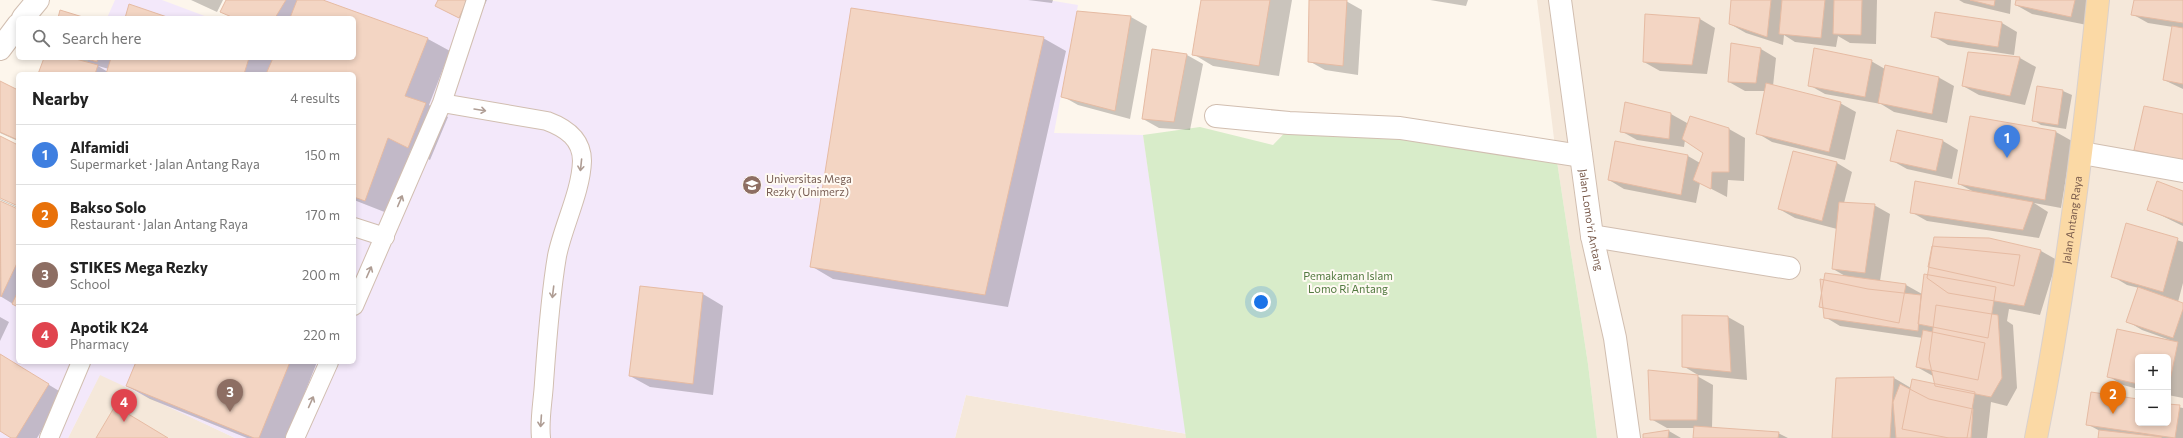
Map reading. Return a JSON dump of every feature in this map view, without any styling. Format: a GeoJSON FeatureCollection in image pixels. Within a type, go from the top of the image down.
{"type":"FeatureCollection","features":[{"type":"Feature","properties":{"kind":"main road","name":"Jalan Antang Raya"},"geometry":{"type":"LineString","coordinates":[[2036,438],[2048,378],[2082,152],[2098,0]]}},
{"type":"Feature","properties":{"kind":"street"},"geometry":{"type":"LineString","coordinates":[[25,16],[38,0]]}},
{"type":"Feature","properties":{"kind":"street","name":"Jalan Lomo'ri Antang"},"geometry":{"type":"LineString","coordinates":[[1560,0],[1592,236],[1615,338],[1629,438]]}},
{"type":"Feature","properties":{"kind":"street"},"geometry":{"type":"LineString","coordinates":[[0,49],[16,28]]}},
{"type":"Feature","properties":{"kind":"street"},"geometry":{"type":"LineString","coordinates":[[1216,116],[1289,123],[1400,128],[1581,156]]}},
{"type":"Feature","properties":{"kind":"street"},"geometry":{"type":"LineString","coordinates":[[2082,152],[2183,171]]}},
{"type":"Feature","properties":{"kind":"street"},"geometry":{"type":"LineString","coordinates":[[1592,236],[1789,268]]}},
{"type":"Feature","properties":{"kind":"lane"},"geometry":{"type":"LineString","coordinates":[[356,302],[442,103],[476,0]]}},
{"type":"Feature","properties":{"kind":"lane"},"geometry":{"type":"LineString","coordinates":[[442,103],[547,121],[562,126],[573,135],[579,147],[582,161],[558,256],[546,346],[541,438]]}},
{"type":"Feature","properties":{"kind":"lane"},"geometry":{"type":"LineString","coordinates":[[356,228],[385,237]]}},
{"type":"Feature","properties":{"kind":"lane"},"geometry":{"type":"LineString","coordinates":[[49,438],[80,364]]}},
{"type":"Feature","properties":{"kind":"lane"},"geometry":{"type":"LineString","coordinates":[[295,438],[328,364]]}},
{"type":"Feature","properties":{"kind":"shaded area"},"geometry":{"type":"Polygon","coordinates":[[[115,0],[162,0],[205,16],[108,16],[115,0]]]}},
{"type":"Feature","properties":{"kind":"shaded area","name":"Universitas Mega Rezky (Unimerz)"},"geometry":{"type":"Polygon","coordinates":[[[281,0],[1048,0],[1078,5],[1054,133],[1143,135],[1187,434],[966,395],[955,438],[235,438],[100,375],[68,438],[0,438],[0,282],[16,241],[16,364],[356,364],[356,72],[84,72],[88,60],[356,60],[356,16],[274,16],[281,0]]]}},
{"type":"Feature","properties":{"kind":"shaded area"},"geometry":{"type":"Polygon","coordinates":[[[1537,0],[2183,0],[2183,438],[1597,438],[1588,364],[1556,155],[1537,0]]]}},
{"type":"Feature","properties":{"kind":"shaded area"},"geometry":{"type":"Polygon","coordinates":[[[100,374],[235,438],[68,438],[100,374]]]}},
{"type":"Feature","properties":{"kind":"shaded area"},"geometry":{"type":"Polygon","coordinates":[[[966,395],[1187,434],[1186,438],[955,438],[966,395]]]}},
{"type":"Feature","properties":{"kind":"green space","name":"Pemakaman Islam Lomo Ri Antang"},"geometry":{"type":"Polygon","coordinates":[[[1300,117],[1556,155],[1588,364],[1597,438],[1186,438],[1143,135],[1200,127],[1273,145],[1300,117]]]}},
{"type":"Feature","properties":{"kind":"building"},"geometry":{"type":"Polygon","coordinates":[[[226,0],[286,0],[276,16],[229,16],[220,12],[226,0]]]}},
{"type":"Feature","properties":{"kind":"building"},"geometry":{"type":"Polygon","coordinates":[[[297,0],[323,0],[428,38],[405,96],[426,103],[408,148],[388,138],[365,201],[356,198],[356,72],[267,72],[272,60],[356,60],[356,16],[291,16],[297,0]]]}},
{"type":"Feature","properties":{"kind":"building"},"geometry":{"type":"Polygon","coordinates":[[[438,0],[467,0],[459,18],[435,6],[438,0]]]}},
{"type":"Feature","properties":{"kind":"building"},"geometry":{"type":"Polygon","coordinates":[[[1201,0],[1270,0],[1259,66],[1192,55],[1201,0]]]}},
{"type":"Feature","properties":{"kind":"building"},"geometry":{"type":"Polygon","coordinates":[[[1309,0],[1347,0],[1343,66],[1308,62],[1309,0]]]}},
{"type":"Feature","properties":{"kind":"building"},"geometry":{"type":"Polygon","coordinates":[[[1731,0],[1771,0],[1767,37],[1729,24],[1731,0]]]}},
{"type":"Feature","properties":{"kind":"building"},"geometry":{"type":"Polygon","coordinates":[[[1782,0],[1825,0],[1821,38],[1779,34],[1782,0]]]}},
{"type":"Feature","properties":{"kind":"building"},"geometry":{"type":"Polygon","coordinates":[[[1834,0],[1862,0],[1861,35],[1833,34],[1834,0]]]}},
{"type":"Feature","properties":{"kind":"building"},"geometry":{"type":"Polygon","coordinates":[[[1970,0],[1995,0],[1994,6],[1970,0]]]}},
{"type":"Feature","properties":{"kind":"building"},"geometry":{"type":"Polygon","coordinates":[[[2016,0],[2075,0],[2071,17],[2015,5],[2016,0]]]}},
{"type":"Feature","properties":{"kind":"building"},"geometry":{"type":"Polygon","coordinates":[[[2134,0],[2183,0],[2183,23],[2131,15],[2134,0]]]}},
{"type":"Feature","properties":{"kind":"building"},"geometry":{"type":"Polygon","coordinates":[[[129,4],[164,16],[126,16],[129,4]]]}},
{"type":"Feature","properties":{"kind":"building"},"geometry":{"type":"Polygon","coordinates":[[[851,8],[1044,37],[985,295],[810,267],[851,8]]]}},
{"type":"Feature","properties":{"kind":"building"},"geometry":{"type":"Polygon","coordinates":[[[60,10],[80,16],[58,16],[60,10]]]}},
{"type":"Feature","properties":{"kind":"building"},"geometry":{"type":"Polygon","coordinates":[[[1077,11],[1131,16],[1115,111],[1061,97],[1077,11]]]}},
{"type":"Feature","properties":{"kind":"building"},"geometry":{"type":"Polygon","coordinates":[[[1935,12],[2002,22],[1998,47],[1931,37],[1935,12]]]}},
{"type":"Feature","properties":{"kind":"building"},"geometry":{"type":"Polygon","coordinates":[[[1645,14],[1700,18],[1692,65],[1643,62],[1645,14]]]}},
{"type":"Feature","properties":{"kind":"building"},"geometry":{"type":"Polygon","coordinates":[[[2172,26],[2183,28],[2183,84],[2163,80],[2172,26]]]}},
{"type":"Feature","properties":{"kind":"building"},"geometry":{"type":"Polygon","coordinates":[[[1731,43],[1761,48],[1756,83],[1728,82],[1731,43]]]}},
{"type":"Feature","properties":{"kind":"building"},"geometry":{"type":"Polygon","coordinates":[[[1814,48],[1872,60],[1865,97],[1808,86],[1814,48]]]}},
{"type":"Feature","properties":{"kind":"building"},"geometry":{"type":"Polygon","coordinates":[[[1152,49],[1187,54],[1174,122],[1142,119],[1152,49]]]}},
{"type":"Feature","properties":{"kind":"building"},"geometry":{"type":"Polygon","coordinates":[[[1968,52],[2020,57],[2010,96],[1962,86],[1968,52]]]}},
{"type":"Feature","properties":{"kind":"building"},"geometry":{"type":"Polygon","coordinates":[[[43,60],[79,60],[98,65],[96,72],[39,72],[43,60]]]}},
{"type":"Feature","properties":{"kind":"building"},"geometry":{"type":"Polygon","coordinates":[[[110,60],[248,60],[245,72],[107,72],[110,60]]]}},
{"type":"Feature","properties":{"kind":"building"},"geometry":{"type":"Polygon","coordinates":[[[1885,65],[1939,77],[1932,114],[1878,103],[1885,65]]]}},
{"type":"Feature","properties":{"kind":"building"},"geometry":{"type":"Polygon","coordinates":[[[0,81],[16,89],[16,139],[0,132],[0,81]]]}},
{"type":"Feature","properties":{"kind":"building"},"geometry":{"type":"Polygon","coordinates":[[[1766,83],[1841,102],[1829,152],[1756,134],[1766,83]]]}},
{"type":"Feature","properties":{"kind":"building"},"geometry":{"type":"Polygon","coordinates":[[[2037,86],[2063,90],[2058,125],[2032,121],[2037,86]]]}},
{"type":"Feature","properties":{"kind":"building"},"geometry":{"type":"Polygon","coordinates":[[[1625,102],[1671,113],[1669,139],[1620,132],[1625,102]]]}},
{"type":"Feature","properties":{"kind":"building"},"geometry":{"type":"Polygon","coordinates":[[[2144,106],[2183,114],[2183,161],[2134,150],[2144,106]]]}},
{"type":"Feature","properties":{"kind":"building"},"geometry":{"type":"Polygon","coordinates":[[[1690,116],[1729,128],[1729,172],[1712,172],[1711,189],[1693,180],[1703,153],[1682,139],[1690,116]]]}},
{"type":"Feature","properties":{"kind":"building"},"geometry":{"type":"Polygon","coordinates":[[[1970,116],[2056,131],[2045,200],[1958,184],[1970,116]]]}},
{"type":"Feature","properties":{"kind":"building"},"geometry":{"type":"Polygon","coordinates":[[[1897,130],[1943,140],[1936,171],[1890,161],[1897,130]]]}},
{"type":"Feature","properties":{"kind":"building"},"geometry":{"type":"Polygon","coordinates":[[[0,136],[16,144],[16,205],[0,198],[0,136]]]}},
{"type":"Feature","properties":{"kind":"building"},"geometry":{"type":"Polygon","coordinates":[[[1615,141],[1688,155],[1681,195],[1608,180],[1615,141]]]}},
{"type":"Feature","properties":{"kind":"building"},"geometry":{"type":"Polygon","coordinates":[[[1793,151],[1837,162],[1822,221],[1778,209],[1793,151]]]}},
{"type":"Feature","properties":{"kind":"building"},"geometry":{"type":"Polygon","coordinates":[[[1915,181],[2033,202],[2023,230],[1910,213],[1915,181]]]}},
{"type":"Feature","properties":{"kind":"building"},"geometry":{"type":"Polygon","coordinates":[[[2157,181],[2183,191],[2183,223],[2147,210],[2157,181]]]}},
{"type":"Feature","properties":{"kind":"building"},"geometry":{"type":"Polygon","coordinates":[[[0,201],[16,208],[16,265],[1,297],[0,201]]]}},
{"type":"Feature","properties":{"kind":"building"},"geometry":{"type":"Polygon","coordinates":[[[1839,202],[1875,204],[1865,273],[1832,269],[1839,202]]]}},
{"type":"Feature","properties":{"kind":"building"},"geometry":{"type":"Polygon","coordinates":[[[2126,223],[2178,238],[2163,292],[2111,277],[2126,223]]]}},
{"type":"Feature","properties":{"kind":"building"},"geometry":{"type":"Polygon","coordinates":[[[1934,237],[1989,238],[2041,250],[2024,306],[1948,293],[1927,278],[1934,237]]]}},
{"type":"Feature","properties":{"kind":"building"},"geometry":{"type":"Polygon","coordinates":[[[1932,246],[2020,255],[2014,286],[1928,267],[1932,246]]]}},
{"type":"Feature","properties":{"kind":"building"},"geometry":{"type":"Polygon","coordinates":[[[1825,273],[1906,284],[1899,323],[1819,307],[1825,273]]]}},
{"type":"Feature","properties":{"kind":"building"},"geometry":{"type":"Polygon","coordinates":[[[1924,274],[1996,287],[1988,338],[1918,324],[1924,274]]]}},
{"type":"Feature","properties":{"kind":"building"},"geometry":{"type":"Polygon","coordinates":[[[1820,279],[1868,289],[1921,295],[1918,331],[1824,318],[1820,279]]]}},
{"type":"Feature","properties":{"kind":"building"},"geometry":{"type":"Polygon","coordinates":[[[640,286],[703,293],[693,384],[629,376],[640,286]]]}},
{"type":"Feature","properties":{"kind":"building"},"geometry":{"type":"Polygon","coordinates":[[[2138,287],[2183,303],[2183,309],[2173,338],[2126,322],[2138,287]]]}},
{"type":"Feature","properties":{"kind":"building"},"geometry":{"type":"Polygon","coordinates":[[[16,295],[16,306],[12,304],[16,295]]]}},
{"type":"Feature","properties":{"kind":"building"},"geometry":{"type":"Polygon","coordinates":[[[1936,305],[1998,315],[2002,378],[1991,397],[1935,386],[1929,359],[1936,305]]]}},
{"type":"Feature","properties":{"kind":"building"},"geometry":{"type":"Polygon","coordinates":[[[1682,315],[1728,316],[1731,372],[1682,367],[1682,315]]]}},
{"type":"Feature","properties":{"kind":"building"},"geometry":{"type":"Polygon","coordinates":[[[2117,329],[2178,342],[2171,376],[2171,354],[2135,354],[2135,383],[2107,377],[2117,329]]]}},
{"type":"Feature","properties":{"kind":"building"},"geometry":{"type":"Polygon","coordinates":[[[1923,330],[1985,343],[1978,380],[1916,367],[1923,330]]]}},
{"type":"Feature","properties":{"kind":"building"},"geometry":{"type":"Polygon","coordinates":[[[0,354],[49,384],[16,438],[11,438],[0,431],[0,354]]]}},
{"type":"Feature","properties":{"kind":"building"},"geometry":{"type":"Polygon","coordinates":[[[135,364],[289,364],[259,438],[254,438],[126,386],[135,364]]]}},
{"type":"Feature","properties":{"kind":"building"},"geometry":{"type":"Polygon","coordinates":[[[1648,370],[1698,375],[1697,420],[1650,420],[1648,370]]]}},
{"type":"Feature","properties":{"kind":"building"},"geometry":{"type":"Polygon","coordinates":[[[1894,377],[1890,438],[1832,438],[1836,378],[1894,377]]]}},
{"type":"Feature","properties":{"kind":"building"},"geometry":{"type":"Polygon","coordinates":[[[1912,379],[1975,392],[1967,438],[1949,438],[1902,429],[1912,379]]]}},
{"type":"Feature","properties":{"kind":"building"},"geometry":{"type":"Polygon","coordinates":[[[1900,384],[1929,399],[1973,409],[1971,438],[1896,438],[1893,402],[1900,384]]]}},
{"type":"Feature","properties":{"kind":"building"},"geometry":{"type":"Polygon","coordinates":[[[2091,392],[2135,399],[2135,426],[2171,426],[2171,404],[2180,405],[2175,438],[2086,425],[2091,392]]]}},
{"type":"Feature","properties":{"kind":"building"},"geometry":{"type":"Polygon","coordinates":[[[115,406],[168,438],[96,438],[115,406]]]}},
{"type":"Feature","properties":{"kind":"building"},"geometry":{"type":"Polygon","coordinates":[[[1694,426],[1779,432],[1778,438],[1693,438],[1694,426]]]}},
{"type":"Feature","properties":{"kind":"building"},"geometry":{"type":"Polygon","coordinates":[[[1669,430],[1668,438],[1643,438],[1643,434],[1669,430]]]}},
{"type":"Feature","properties":{"kind":"building"},"geometry":{"type":"Polygon","coordinates":[[[2099,430],[2162,437],[2098,438],[2099,430]]]}},
{"type":"Feature","properties":{"kind":"place","name":"Alfamidi"},"geometry":{"type":"Point","coordinates":[2007,158]}},
{"type":"Feature","properties":{"kind":"place","name":"Universitas Mega Rezky (Unimerz)"},"geometry":{"type":"Point","coordinates":[752,185]}},
{"type":"Feature","properties":{"kind":"place","name":"STIKES Mega Rezky"},"geometry":{"type":"Point","coordinates":[230,412]}},
{"type":"Feature","properties":{"kind":"place","name":"Bakso Solo"},"geometry":{"type":"Point","coordinates":[2113,414]}},
{"type":"Feature","properties":{"kind":"place","name":"Apotik K24"},"geometry":{"type":"Point","coordinates":[124,422]}}]}
